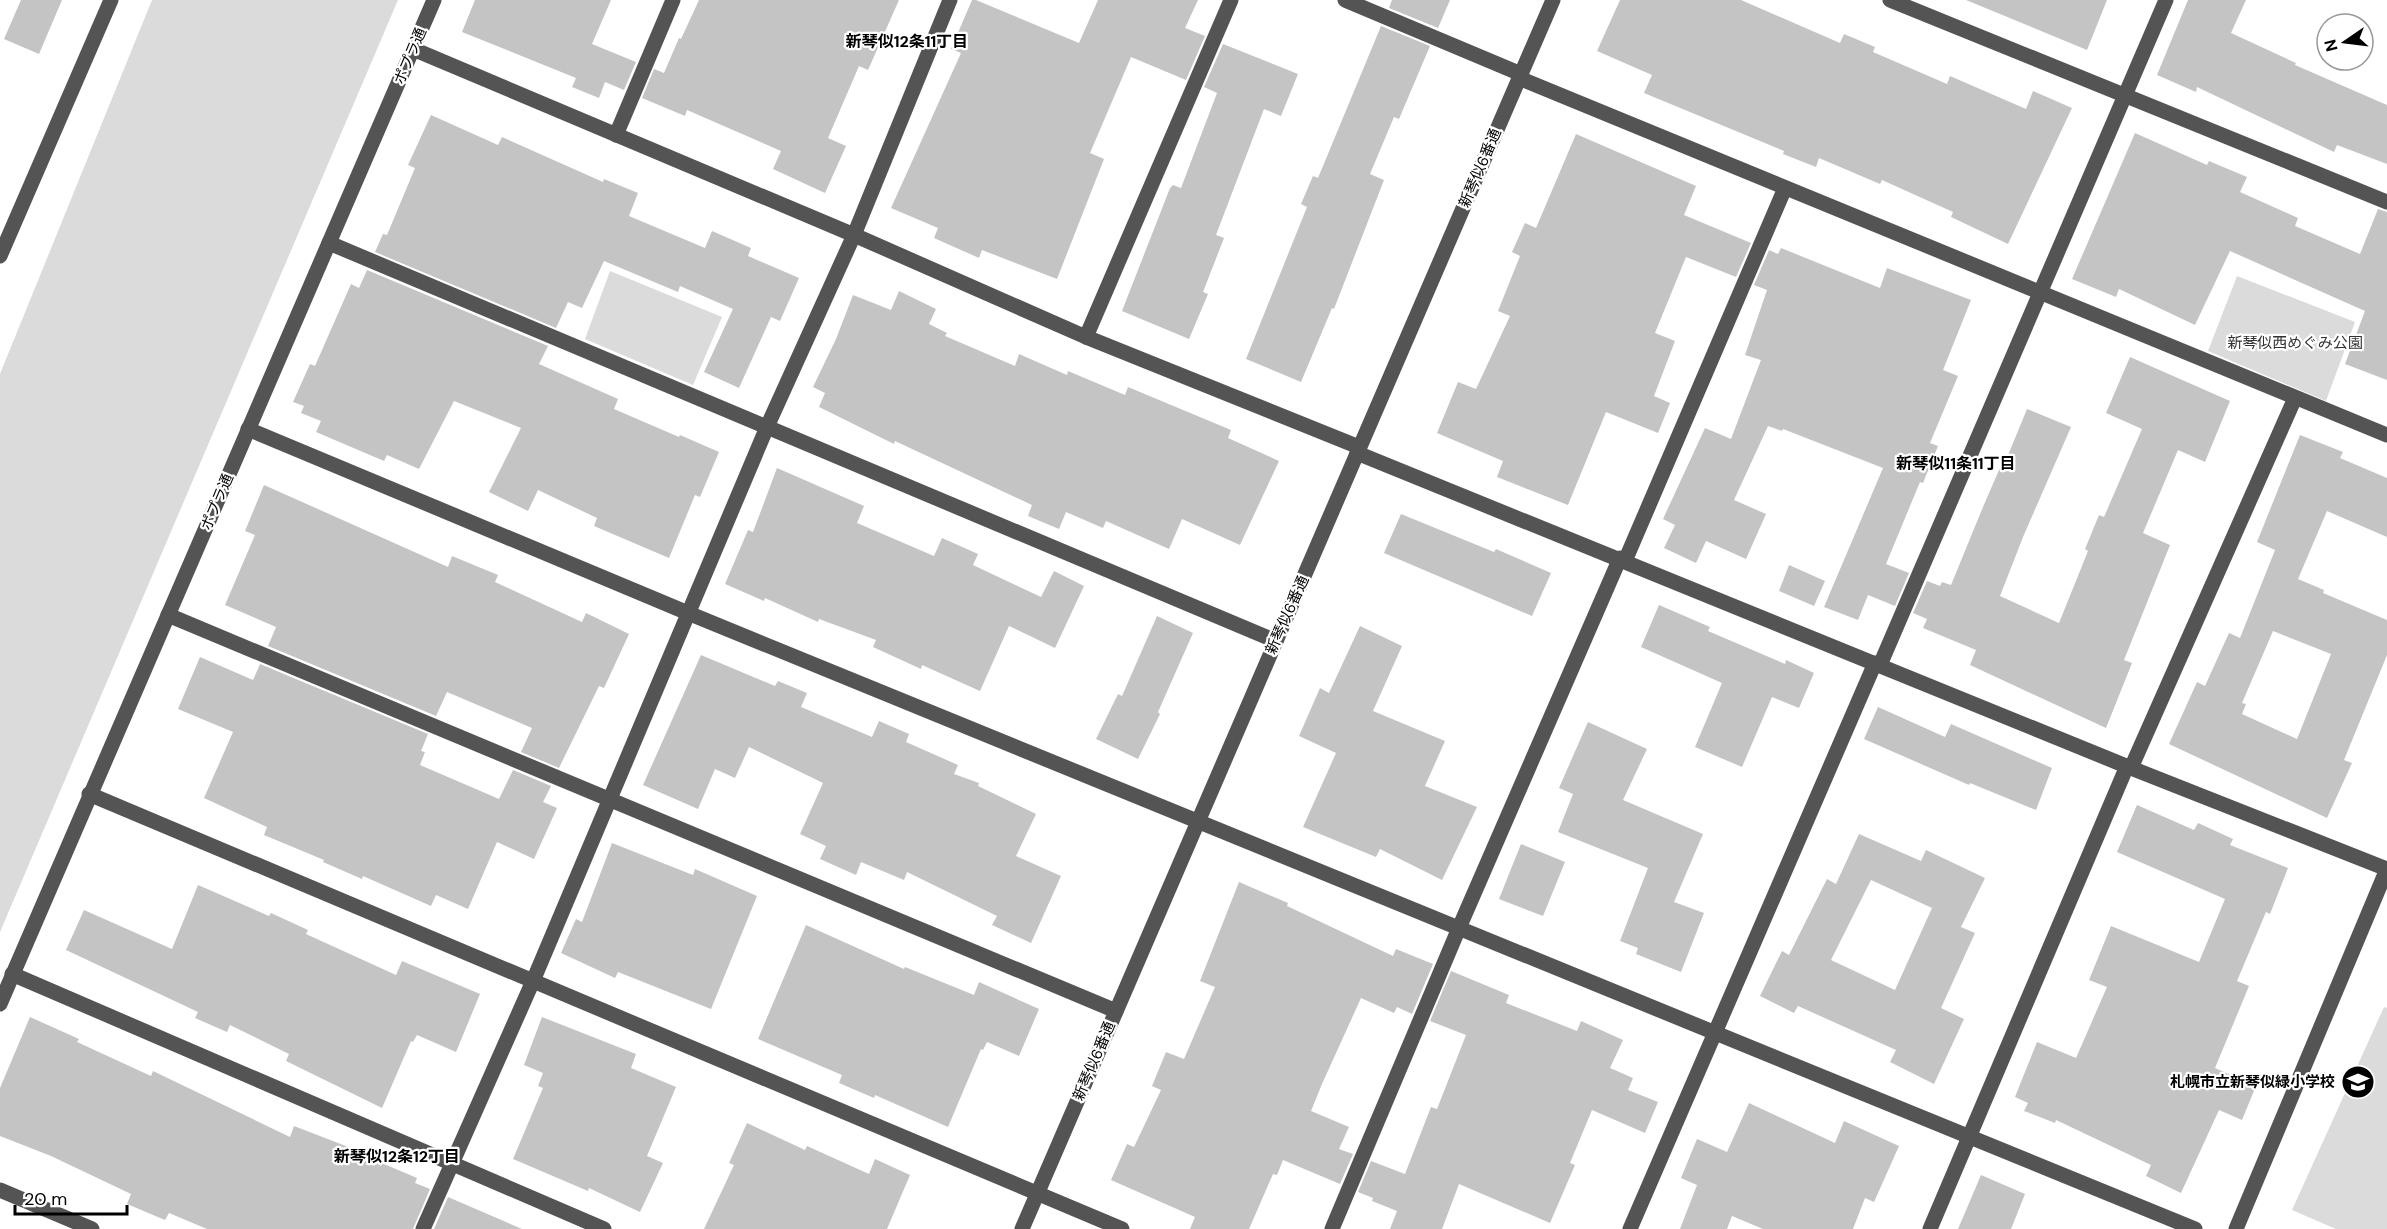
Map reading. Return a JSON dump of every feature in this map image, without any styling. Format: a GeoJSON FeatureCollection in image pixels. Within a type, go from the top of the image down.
{"type":"FeatureCollection","features":[{"type":"Feature","properties":{"kind":"street"},"geometry":{"type":"LineString","coordinates":[[0,256],[111,0]]}},
{"type":"Feature","properties":{"kind":"street","name":"ポプラ通"},"geometry":{"type":"LineString","coordinates":[[0,1004],[434,0]]}},
{"type":"Feature","properties":{"kind":"street"},"geometry":{"type":"LineString","coordinates":[[616,135],[673,0]]}},
{"type":"Feature","properties":{"kind":"street"},"geometry":{"type":"LineString","coordinates":[[423,1229],[533,981],[767,427],[854,235],[950,0]]}},
{"type":"Feature","properties":{"kind":"street"},"geometry":{"type":"LineString","coordinates":[[1086,337],[1231,0]]}},
{"type":"Feature","properties":{"kind":"street"},"geometry":{"type":"LineString","coordinates":[[1345,0],[1785,188],[2387,435]]}},
{"type":"Feature","properties":{"kind":"street","name":"新琴似6番通"},"geometry":{"type":"LineString","coordinates":[[1022,1229],[1553,0]]}},
{"type":"Feature","properties":{"kind":"street"},"geometry":{"type":"LineString","coordinates":[[1890,0],[2387,202]]}},
{"type":"Feature","properties":{"kind":"street"},"geometry":{"type":"LineString","coordinates":[[1630,1229],[1713,1032],[1878,664],[2166,0]]}},
{"type":"Feature","properties":{"kind":"street"},"geometry":{"type":"LineString","coordinates":[[413,49],[854,235],[1086,337],[1358,450],[2129,767],[2387,869],[2236,1229]]}},
{"type":"Feature","properties":{"kind":"street"},"geometry":{"type":"LineString","coordinates":[[1332,1229],[1459,928],[1785,188]]}},
{"type":"Feature","properties":{"kind":"street"},"geometry":{"type":"LineString","coordinates":[[329,243],[1276,641]]}},
{"type":"Feature","properties":{"kind":"street"},"geometry":{"type":"LineString","coordinates":[[1930,1229],[2129,767],[2295,398]]}},
{"type":"Feature","properties":{"kind":"street"},"geometry":{"type":"LineString","coordinates":[[248,429],[688,613],[2194,1229]]}},
{"type":"Feature","properties":{"kind":"street"},"geometry":{"type":"LineString","coordinates":[[168,615],[1116,1011]]}},
{"type":"Feature","properties":{"kind":"street"},"geometry":{"type":"LineString","coordinates":[[89,794],[1122,1229]]}},
{"type":"Feature","properties":{"kind":"street"},"geometry":{"type":"LineString","coordinates":[[12,974],[604,1229]]}},
{"type":"Feature","properties":{"kind":"street"},"geometry":{"type":"LineString","coordinates":[[0,1190],[92,1229]]}},
{"type":"Feature","properties":{"kind":"green space"},"geometry":{"type":"Polygon","coordinates":[[[152,0],[398,0],[0,932],[0,374],[152,0]]]}},
{"type":"Feature","properties":{"kind":"green space"},"geometry":{"type":"Polygon","coordinates":[[[610,271],[722,317],[693,385],[585,339],[610,271]]]}},
{"type":"Feature","properties":{"kind":"green space","name":"新琴似西めぐみ公園"},"geometry":{"type":"Polygon","coordinates":[[[2237,276],[2355,322],[2326,401],[2208,351],[2237,276]]]}},
{"type":"Feature","properties":{"kind":"green space","name":"札幌市立新琴似緑小学校"},"geometry":{"type":"Polygon","coordinates":[[[2384,1007],[2387,1008],[2387,1229],[2336,1229],[2292,1210],[2384,1007]]]}},
{"type":"Feature","properties":{"kind":"building"},"geometry":{"type":"Polygon","coordinates":[[[21,0],[62,0],[39,54],[4,39],[21,0]]]}},
{"type":"Feature","properties":{"kind":"building"},"geometry":{"type":"Polygon","coordinates":[[[475,0],[611,0],[592,44],[636,62],[624,90],[605,82],[599,98],[572,87],[576,78],[462,32],[475,0]]]}},
{"type":"Feature","properties":{"kind":"building"},"geometry":{"type":"Polygon","coordinates":[[[699,0],[899,0],[868,70],[859,66],[828,138],[846,146],[825,193],[773,169],[781,151],[687,110],[685,116],[642,98],[654,69],[664,73],[699,0]]]}},
{"type":"Feature","properties":{"kind":"building"},"geometry":{"type":"Polygon","coordinates":[[[972,0],[1079,43],[1098,0],[1198,0],[1185,28],[1205,36],[1186,80],[1131,57],[1090,153],[1104,159],[1057,279],[982,250],[979,258],[934,238],[938,228],[891,208],[961,53],[951,49],[972,0]]]}},
{"type":"Feature","properties":{"kind":"building"},"geometry":{"type":"Polygon","coordinates":[[[1392,0],[1450,0],[1438,28],[1389,8],[1392,0]]]}},
{"type":"Feature","properties":{"kind":"building"},"geometry":{"type":"Polygon","coordinates":[[[1620,0],[1741,0],[1840,43],[1844,34],[1875,47],[1873,52],[1947,84],[1950,76],[2026,109],[2033,91],[2072,108],[2008,244],[1951,217],[1953,212],[1882,180],[1880,184],[1819,158],[1816,167],[1783,154],[1784,151],[1644,93],[1652,75],[1597,51],[1620,0]]]}},
{"type":"Feature","properties":{"kind":"building"},"geometry":{"type":"Polygon","coordinates":[[[1966,0],[2107,0],[2087,50],[1966,0]]]}},
{"type":"Feature","properties":{"kind":"building"},"geometry":{"type":"Polygon","coordinates":[[[2188,0],[2246,0],[2231,33],[2296,63],[2295,65],[2387,105],[2387,164],[2337,145],[2334,152],[2197,87],[2196,92],[2157,75],[2188,0]]]}},
{"type":"Feature","properties":{"kind":"building"},"geometry":{"type":"Polygon","coordinates":[[[1381,26],[1430,46],[1399,119],[1394,117],[1370,174],[1384,180],[1334,309],[1332,308],[1301,382],[1246,359],[1307,207],[1301,204],[1313,176],[1318,178],[1381,26]]]}},
{"type":"Feature","properties":{"kind":"building"},"geometry":{"type":"Polygon","coordinates":[[[1223,44],[1298,74],[1281,116],[1264,109],[1216,235],[1224,238],[1203,292],[1208,294],[1189,339],[1122,311],[1170,188],[1173,185],[1181,188],[1217,93],[1204,87],[1223,44]]]}},
{"type":"Feature","properties":{"kind":"building"},"geometry":{"type":"Polygon","coordinates":[[[431,115],[498,145],[502,137],[603,182],[604,179],[638,193],[629,216],[705,248],[712,231],[751,248],[748,256],[799,278],[780,321],[771,317],[739,388],[704,372],[733,309],[680,286],[678,292],[604,261],[582,308],[568,302],[556,328],[375,252],[383,234],[387,235],[415,168],[408,165],[431,115]]]}},
{"type":"Feature","properties":{"kind":"building"},"geometry":{"type":"Polygon","coordinates":[[[2135,133],[2207,165],[2209,161],[2247,177],[2240,192],[2298,218],[2295,226],[2360,254],[2378,209],[2387,212],[2387,380],[2345,364],[2365,311],[2230,251],[2195,325],[2119,289],[2116,297],[2072,279],[2135,133]]]}},
{"type":"Feature","properties":{"kind":"building"},"geometry":{"type":"Polygon","coordinates":[[[1576,134],[1696,186],[1684,215],[1751,243],[1736,277],[1686,257],[1655,333],[1675,341],[1654,396],[1670,403],[1658,433],[1606,412],[1568,505],[1497,477],[1503,461],[1437,433],[1458,382],[1476,389],[1510,316],[1498,311],[1520,256],[1512,252],[1525,223],[1536,228],[1576,134]]]}},
{"type":"Feature","properties":{"kind":"building"},"geometry":{"type":"Polygon","coordinates":[[[1781,248],[1880,288],[1887,268],[1971,300],[1943,370],[1958,376],[1930,443],[1938,446],[1923,483],[1920,482],[1886,564],[1909,573],[1895,606],[1868,595],[1858,620],[1824,607],[1883,468],[1783,429],[1782,431],[1768,426],[1734,500],[1766,514],[1746,559],[1706,541],[1696,563],[1664,548],[1675,525],[1663,519],[1705,428],[1731,439],[1761,360],[1745,355],[1767,290],[1754,285],[1769,250],[1778,254],[1781,248]]]}},
{"type":"Feature","properties":{"kind":"building"},"geometry":{"type":"Polygon","coordinates":[[[367,270],[548,346],[539,364],[618,399],[614,409],[719,452],[700,497],[695,495],[669,558],[594,526],[597,518],[538,490],[528,511],[489,492],[521,428],[454,401],[419,469],[387,455],[384,461],[316,432],[321,421],[301,413],[304,406],[293,402],[310,364],[315,366],[351,284],[359,288],[367,270]]]}},
{"type":"Feature","properties":{"kind":"building"},"geometry":{"type":"Polygon","coordinates":[[[899,291],[936,309],[929,324],[947,333],[945,336],[1015,366],[1019,354],[1067,375],[1068,371],[1125,395],[1128,387],[1231,430],[1228,438],[1279,461],[1240,545],[1182,519],[1169,549],[1106,521],[1103,528],[1066,512],[1059,529],[1028,516],[1032,505],[895,441],[894,444],[819,407],[825,393],[813,387],[836,339],[853,295],[891,310],[899,291]]]}},
{"type":"Feature","properties":{"kind":"building"},"geometry":{"type":"Polygon","coordinates":[[[2130,357],[2230,401],[2205,462],[2178,450],[2143,533],[2170,545],[2124,660],[2132,663],[2106,728],[1970,665],[1976,650],[1923,628],[1927,619],[1913,613],[1927,581],[1940,586],[1942,582],[1951,585],[2027,409],[2071,427],[2000,596],[2059,623],[2088,551],[2085,549],[2099,515],[2104,517],[2142,429],[2106,413],[2130,357]]]}},
{"type":"Feature","properties":{"kind":"building"},"geometry":{"type":"Polygon","coordinates":[[[2300,435],[2343,452],[2340,458],[2387,478],[2387,537],[2327,511],[2298,579],[2324,590],[2323,593],[2387,620],[2387,655],[2344,760],[2352,763],[2327,818],[2169,744],[2197,682],[2205,686],[2229,633],[2240,638],[2275,550],[2257,542],[2300,435]],[[2273,631],[2242,703],[2246,704],[2242,714],[2297,739],[2331,654],[2273,631]]]}},
{"type":"Feature","properties":{"kind":"building"},"geometry":{"type":"Polygon","coordinates":[[[777,468],[864,506],[857,523],[934,556],[942,538],[978,554],[973,565],[1041,597],[1054,571],[1084,586],[1055,648],[1009,626],[980,691],[922,665],[921,669],[873,647],[876,640],[819,619],[818,622],[765,598],[764,601],[725,584],[748,530],[753,532],[777,468]]]}},
{"type":"Feature","properties":{"kind":"building"},"geometry":{"type":"Polygon","coordinates":[[[264,485],[448,567],[452,556],[498,575],[495,582],[582,622],[586,613],[629,634],[604,688],[599,686],[559,768],[521,752],[532,728],[447,692],[436,716],[268,646],[276,627],[225,605],[255,535],[245,531],[264,485]]]}},
{"type":"Feature","properties":{"kind":"building"},"geometry":{"type":"Polygon","coordinates":[[[1401,514],[1494,552],[1496,549],[1551,573],[1532,616],[1384,553],[1401,514]]]}},
{"type":"Feature","properties":{"kind":"building"},"geometry":{"type":"Polygon","coordinates":[[[1789,565],[1825,581],[1814,606],[1779,591],[1789,565]]]}},
{"type":"Feature","properties":{"kind":"building"},"geometry":{"type":"Polygon","coordinates":[[[1659,605],[1710,627],[1708,631],[1785,664],[1786,660],[1814,673],[1799,708],[1772,697],[1742,767],[1695,747],[1722,683],[1641,647],[1659,605]]]}},
{"type":"Feature","properties":{"kind":"building"},"geometry":{"type":"Polygon","coordinates":[[[1157,616],[1193,633],[1158,712],[1160,714],[1138,759],[1096,739],[1118,694],[1122,696],[1157,616]]]}},
{"type":"Feature","properties":{"kind":"building"},"geometry":{"type":"Polygon","coordinates":[[[1360,626],[1402,646],[1373,711],[1445,741],[1425,786],[1477,807],[1442,880],[1380,849],[1376,857],[1303,827],[1336,753],[1299,736],[1320,688],[1329,693],[1360,626]]]}},
{"type":"Feature","properties":{"kind":"building"},"geometry":{"type":"Polygon","coordinates":[[[701,655],[775,686],[778,681],[807,693],[801,707],[872,737],[879,721],[909,734],[906,742],[958,765],[954,774],[979,783],[978,786],[1036,814],[1016,856],[1061,876],[1031,943],[992,925],[997,916],[907,872],[904,880],[861,862],[856,875],[820,859],[826,846],[800,834],[823,783],[749,747],[735,778],[715,769],[698,809],[643,785],[701,655]]]}},
{"type":"Feature","properties":{"kind":"building"},"geometry":{"type":"Polygon","coordinates":[[[200,657],[253,680],[260,664],[428,734],[421,751],[425,752],[420,765],[499,799],[513,770],[551,786],[543,802],[557,808],[534,859],[497,842],[468,909],[436,895],[431,906],[363,876],[362,879],[264,835],[267,827],[204,798],[233,732],[178,709],[200,657]]]}},
{"type":"Feature","properties":{"kind":"building"},"geometry":{"type":"Polygon","coordinates":[[[1878,707],[1945,737],[1951,724],[2052,768],[2036,810],[1970,783],[1969,785],[1864,739],[1878,707]]]}},
{"type":"Feature","properties":{"kind":"building"},"geometry":{"type":"Polygon","coordinates":[[[1588,722],[1647,749],[1623,800],[1703,834],[1674,902],[1704,913],[1681,972],[1636,954],[1638,948],[1620,941],[1648,868],[1558,832],[1573,794],[1559,788],[1588,722]]]}},
{"type":"Feature","properties":{"kind":"building"},"geometry":{"type":"Polygon","coordinates":[[[2137,805],[2194,830],[2198,823],[2233,839],[2230,845],[2288,868],[2270,914],[2266,912],[2237,981],[2249,986],[2215,1068],[2256,1086],[2242,1120],[2219,1110],[2181,1193],[2146,1176],[2151,1165],[2056,1120],[2055,1123],[2024,1111],[2028,1103],[2015,1097],[2037,1042],[2076,1058],[2107,987],[2089,980],[2111,926],[2199,962],[2225,899],[2117,852],[2137,805]]]}},
{"type":"Feature","properties":{"kind":"building"},"geometry":{"type":"Polygon","coordinates":[[[1859,834],[1921,861],[1926,850],[1985,878],[1961,927],[1975,933],[1941,1008],[1964,1019],[1934,1084],[1890,1062],[1896,1050],[1798,1006],[1794,1013],[1760,996],[1782,951],[1789,955],[1827,879],[1836,884],[1859,834]],[[1871,880],[1831,960],[1895,990],[1932,908],[1871,880]]]}},
{"type":"Feature","properties":{"kind":"building"},"geometry":{"type":"Polygon","coordinates":[[[612,843],[693,875],[695,869],[757,896],[711,1009],[618,972],[615,978],[561,953],[576,919],[582,922],[612,843]]]}},
{"type":"Feature","properties":{"kind":"building"},"geometry":{"type":"Polygon","coordinates":[[[1521,844],[1565,862],[1543,916],[1499,899],[1521,844]]]}},
{"type":"Feature","properties":{"kind":"building"},"geometry":{"type":"Polygon","coordinates":[[[1239,882],[1288,903],[1287,906],[1393,956],[1396,949],[1433,964],[1412,1014],[1397,1007],[1394,1013],[1361,998],[1322,1084],[1311,1111],[1349,1127],[1339,1149],[1353,1154],[1340,1184],[1283,1160],[1277,1175],[1273,1174],[1249,1229],[1190,1229],[1195,1217],[1111,1180],[1127,1144],[1134,1147],[1161,1090],[1152,1086],[1166,1052],[1184,1059],[1215,987],[1200,981],[1239,882]]]}},
{"type":"Feature","properties":{"kind":"building"},"geometry":{"type":"Polygon","coordinates":[[[198,885],[269,916],[271,913],[308,930],[306,934],[396,975],[402,961],[480,994],[456,1052],[417,1035],[413,1042],[411,1041],[382,1108],[286,1061],[289,1054],[230,1025],[227,1032],[195,1018],[198,1012],[66,950],[84,910],[172,949],[198,885]]]}},
{"type":"Feature","properties":{"kind":"building"},"geometry":{"type":"Polygon","coordinates":[[[806,925],[904,969],[905,967],[974,995],[979,982],[1039,1009],[1019,1056],[987,1042],[983,1050],[981,1049],[948,1127],[875,1095],[874,1098],[839,1083],[842,1075],[758,1039],[806,925]]]}},
{"type":"Feature","properties":{"kind":"building"},"geometry":{"type":"Polygon","coordinates":[[[1451,971],[1509,995],[1506,1003],[1577,1031],[1581,1021],[1623,1040],[1610,1068],[1633,1078],[1628,1090],[1658,1102],[1645,1133],[1592,1110],[1570,1163],[1575,1165],[1550,1223],[1459,1184],[1442,1229],[1390,1229],[1397,1211],[1372,1201],[1373,1198],[1358,1192],[1371,1161],[1405,1174],[1431,1107],[1437,1109],[1466,1035],[1430,1021],[1451,971]]]}},
{"type":"Feature","properties":{"kind":"building"},"geometry":{"type":"Polygon","coordinates":[[[30,1017],[79,1039],[77,1042],[151,1076],[153,1071],[290,1137],[294,1126],[364,1153],[363,1155],[417,1178],[415,1183],[430,1189],[413,1229],[207,1229],[169,1213],[165,1220],[127,1204],[131,1194],[51,1156],[0,1136],[0,1088],[30,1017]]]}},
{"type":"Feature","properties":{"kind":"building"},"geometry":{"type":"Polygon","coordinates":[[[542,1017],[636,1054],[631,1068],[676,1087],[647,1156],[663,1163],[640,1212],[589,1188],[588,1191],[513,1159],[543,1088],[538,1086],[543,1073],[524,1065],[542,1017]]]}},
{"type":"Feature","properties":{"kind":"building"},"geometry":{"type":"Polygon","coordinates":[[[1749,1103],[1835,1143],[1844,1121],[1899,1146],[1874,1202],[1865,1198],[1853,1229],[1763,1229],[1732,1216],[1727,1229],[1680,1229],[1697,1185],[1681,1178],[1697,1139],[1727,1152],[1749,1103]]]}},
{"type":"Feature","properties":{"kind":"building"},"geometry":{"type":"Polygon","coordinates":[[[747,1123],[805,1150],[807,1146],[869,1174],[875,1159],[910,1175],[887,1229],[704,1229],[734,1165],[729,1163],[747,1123]]]}},
{"type":"Feature","properties":{"kind":"building"},"geometry":{"type":"Polygon","coordinates":[[[1981,1175],[2025,1194],[2011,1229],[1958,1229],[1981,1175]]]}},
{"type":"Feature","properties":{"kind":"building"},"geometry":{"type":"Polygon","coordinates":[[[448,1197],[522,1229],[434,1229],[448,1197]]]}},
{"type":"Feature","properties":{"kind":"place","name":"札幌市立新琴似緑小学校"},"geometry":{"type":"Point","coordinates":[2358,1082]}},
{"type":"Feature","properties":{"kind":"district","name":"新琴似12条11丁目"},"geometry":{"type":"Point","coordinates":[907,41]}},
{"type":"Feature","properties":{"kind":"district","name":"新琴似11条11丁目"},"geometry":{"type":"Point","coordinates":[1956,463]}},
{"type":"Feature","properties":{"kind":"district","name":"新琴似12条12丁目"},"geometry":{"type":"Point","coordinates":[397,1156]}}]}
